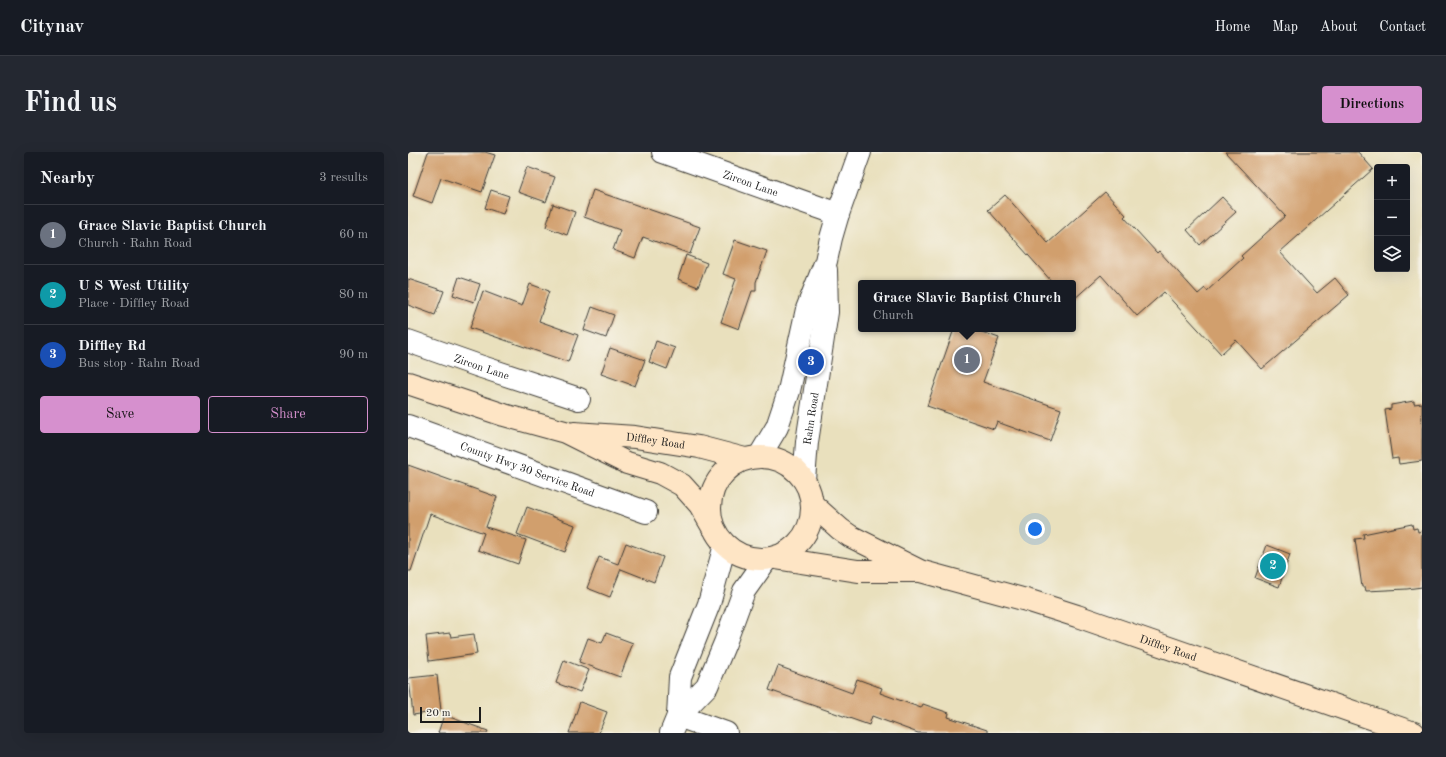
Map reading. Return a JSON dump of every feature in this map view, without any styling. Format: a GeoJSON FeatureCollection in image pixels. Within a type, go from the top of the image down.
{"type":"FeatureCollection","features":[{"type":"Feature","properties":{"kind":"main road","name":"Diffley Road"},"geometry":{"type":"LineString","coordinates":[[408,383],[504,415],[565,432],[635,437],[698,447],[752,458]]}},
{"type":"Feature","properties":{"kind":"main road","name":"Diffley Road"},"geometry":{"type":"LineString","coordinates":[[565,432],[627,464],[660,473],[682,485],[700,505],[712,526]]}},
{"type":"Feature","properties":{"kind":"main road"},"geometry":{"type":"LineString","coordinates":[[752,458],[777,459],[792,468],[804,480],[810,492],[812,504],[811,522],[804,538],[791,550],[771,559],[751,559],[737,554],[725,545],[717,536],[712,526],[709,509],[712,493],[719,478],[730,467],[752,458]]}},
{"type":"Feature","properties":{"kind":"main road","name":"Diffley Road"},"geometry":{"type":"LineString","coordinates":[[812,504],[850,536],[920,571],[1030,601],[1077,616],[1414,733]]}},
{"type":"Feature","properties":{"kind":"main road","name":"Diffley Road"},"geometry":{"type":"LineString","coordinates":[[771,559],[858,571],[920,571]]}},
{"type":"Feature","properties":{"kind":"street","name":"Zircon Lane"},"geometry":{"type":"LineString","coordinates":[[663,152],[838,214]]}},
{"type":"Feature","properties":{"kind":"street","name":"Rahn Road"},"geometry":{"type":"LineString","coordinates":[[752,458],[778,422],[789,392],[807,309],[826,261],[838,214],[860,152]]}},
{"type":"Feature","properties":{"kind":"street","name":"Rahn Road"},"geometry":{"type":"LineString","coordinates":[[804,480],[807,442],[827,312],[826,261]]}},
{"type":"Feature","properties":{"kind":"street","name":"Zircon Lane"},"geometry":{"type":"LineString","coordinates":[[408,341],[579,399]]}},
{"type":"Feature","properties":{"kind":"street","name":"County Hwy 30 Service Road"},"geometry":{"type":"LineString","coordinates":[[408,426],[646,512]]}},
{"type":"Feature","properties":{"kind":"street"},"geometry":{"type":"LineString","coordinates":[[674,724],[680,677],[709,604],[725,545]]}},
{"type":"Feature","properties":{"kind":"street"},"geometry":{"type":"LineString","coordinates":[[674,724],[707,686],[726,643],[744,591],[771,559]]}},
{"type":"Feature","properties":{"kind":"street"},"geometry":{"type":"LineString","coordinates":[[674,724],[726,733]]}},
{"type":"Feature","properties":{"kind":"building"},"geometry":{"type":"Polygon","coordinates":[[[428,152],[485,152],[495,155],[482,192],[441,178],[432,203],[413,196],[428,152]]]}},
{"type":"Feature","properties":{"kind":"building"},"geometry":{"type":"Polygon","coordinates":[[[1225,152],[1358,152],[1373,169],[1280,252],[1317,293],[1335,278],[1349,295],[1262,369],[1236,340],[1221,354],[1164,292],[1137,316],[1101,275],[1076,297],[1076,280],[1050,280],[988,210],[1005,195],[1048,243],[1105,192],[1126,215],[1124,217],[1157,253],[1159,251],[1198,294],[1205,288],[1207,291],[1243,258],[1241,256],[1285,216],[1225,152]]]}},
{"type":"Feature","properties":{"kind":"building"},"geometry":{"type":"Polygon","coordinates":[[[527,167],[555,177],[546,202],[518,192],[527,167]]]}},
{"type":"Feature","properties":{"kind":"building"},"geometry":{"type":"Polygon","coordinates":[[[491,190],[509,196],[503,214],[485,208],[491,190]]]}},
{"type":"Feature","properties":{"kind":"building"},"geometry":{"type":"Polygon","coordinates":[[[593,190],[700,227],[690,254],[643,237],[635,258],[613,250],[620,230],[584,217],[593,190]]]}},
{"type":"Feature","properties":{"kind":"building"},"geometry":{"type":"Polygon","coordinates":[[[1222,197],[1236,212],[1200,245],[1187,230],[1222,197]]]}},
{"type":"Feature","properties":{"kind":"building"},"geometry":{"type":"Polygon","coordinates":[[[553,204],[575,212],[567,235],[546,227],[553,204]]]}},
{"type":"Feature","properties":{"kind":"building"},"geometry":{"type":"Polygon","coordinates":[[[735,240],[767,251],[756,282],[756,291],[752,291],[739,329],[721,322],[736,279],[723,274],[735,240]]]}},
{"type":"Feature","properties":{"kind":"building"},"geometry":{"type":"Polygon","coordinates":[[[686,255],[707,263],[698,287],[678,279],[686,255]]]}},
{"type":"Feature","properties":{"kind":"building"},"geometry":{"type":"Polygon","coordinates":[[[459,277],[480,284],[474,302],[453,295],[459,277]]]}},
{"type":"Feature","properties":{"kind":"building"},"geometry":{"type":"Polygon","coordinates":[[[408,279],[444,291],[435,315],[408,305],[408,279]]]}},
{"type":"Feature","properties":{"kind":"building"},"geometry":{"type":"Polygon","coordinates":[[[530,284],[549,291],[539,321],[578,335],[568,362],[470,328],[483,291],[522,306],[530,284]]]}},
{"type":"Feature","properties":{"kind":"building"},"geometry":{"type":"Polygon","coordinates":[[[592,307],[614,315],[606,338],[584,330],[592,307]]]}},
{"type":"Feature","properties":{"kind":"building"},"geometry":{"type":"Polygon","coordinates":[[[953,332],[982,332],[999,338],[983,382],[1061,409],[1050,441],[997,422],[994,429],[927,406],[953,332]]]}},
{"type":"Feature","properties":{"kind":"building"},"geometry":{"type":"Polygon","coordinates":[[[656,341],[675,348],[667,369],[649,362],[656,341]]]}},
{"type":"Feature","properties":{"kind":"building"},"geometry":{"type":"Polygon","coordinates":[[[610,348],[645,360],[635,386],[601,374],[610,348]]]}},
{"type":"Feature","properties":{"kind":"building"},"geometry":{"type":"Polygon","coordinates":[[[1414,401],[1414,404],[1422,403],[1422,461],[1399,464],[1398,458],[1392,459],[1385,410],[1391,409],[1391,405],[1414,401]]]}},
{"type":"Feature","properties":{"kind":"building"},"geometry":{"type":"Polygon","coordinates":[[[408,465],[497,497],[486,527],[526,540],[518,564],[478,550],[484,533],[430,514],[411,571],[408,571],[408,465]]]}},
{"type":"Feature","properties":{"kind":"building"},"geometry":{"type":"Polygon","coordinates":[[[527,507],[575,525],[565,552],[517,534],[527,507]]]}},
{"type":"Feature","properties":{"kind":"building"},"geometry":{"type":"Polygon","coordinates":[[[1412,524],[1413,529],[1417,528],[1418,532],[1422,531],[1422,587],[1366,591],[1365,587],[1362,587],[1355,539],[1364,538],[1363,534],[1412,524]]]}},
{"type":"Feature","properties":{"kind":"building"},"geometry":{"type":"Polygon","coordinates":[[[626,543],[663,557],[654,582],[621,569],[610,597],[587,588],[599,557],[618,564],[626,543]]]}},
{"type":"Feature","properties":{"kind":"building"},"geometry":{"type":"Polygon","coordinates":[[[1267,545],[1290,554],[1279,587],[1255,578],[1267,545]]]}},
{"type":"Feature","properties":{"kind":"building"},"geometry":{"type":"Polygon","coordinates":[[[450,633],[451,637],[474,634],[477,654],[429,661],[426,636],[450,633]]]}},
{"type":"Feature","properties":{"kind":"building"},"geometry":{"type":"Polygon","coordinates":[[[606,633],[633,643],[620,677],[579,662],[588,638],[602,643],[606,633]]]}},
{"type":"Feature","properties":{"kind":"building"},"geometry":{"type":"Polygon","coordinates":[[[564,660],[589,670],[580,692],[556,683],[564,660]]]}},
{"type":"Feature","properties":{"kind":"building"},"geometry":{"type":"Polygon","coordinates":[[[778,666],[852,693],[857,679],[882,688],[880,693],[921,708],[923,704],[949,713],[948,717],[987,730],[987,733],[918,733],[872,716],[869,725],[769,690],[778,666]]]}},
{"type":"Feature","properties":{"kind":"building"},"geometry":{"type":"Polygon","coordinates":[[[437,675],[441,711],[413,715],[409,678],[437,675]]]}},
{"type":"Feature","properties":{"kind":"building"},"geometry":{"type":"Polygon","coordinates":[[[580,702],[607,712],[599,733],[569,733],[580,702]]]}},
{"type":"Feature","properties":{"kind":"building"},"geometry":{"type":"Polygon","coordinates":[[[444,715],[488,731],[487,733],[438,733],[444,715]]]}},
{"type":"Feature","properties":{"kind":"place","name":"Grace Slavic Baptist Church"},"geometry":{"type":"Point","coordinates":[967,360]}},
{"type":"Feature","properties":{"kind":"place","name":"Diffley Rd"},"geometry":{"type":"Point","coordinates":[811,362]}},
{"type":"Feature","properties":{"kind":"place","name":"U S West Utility"},"geometry":{"type":"Point","coordinates":[1273,566]}}]}
